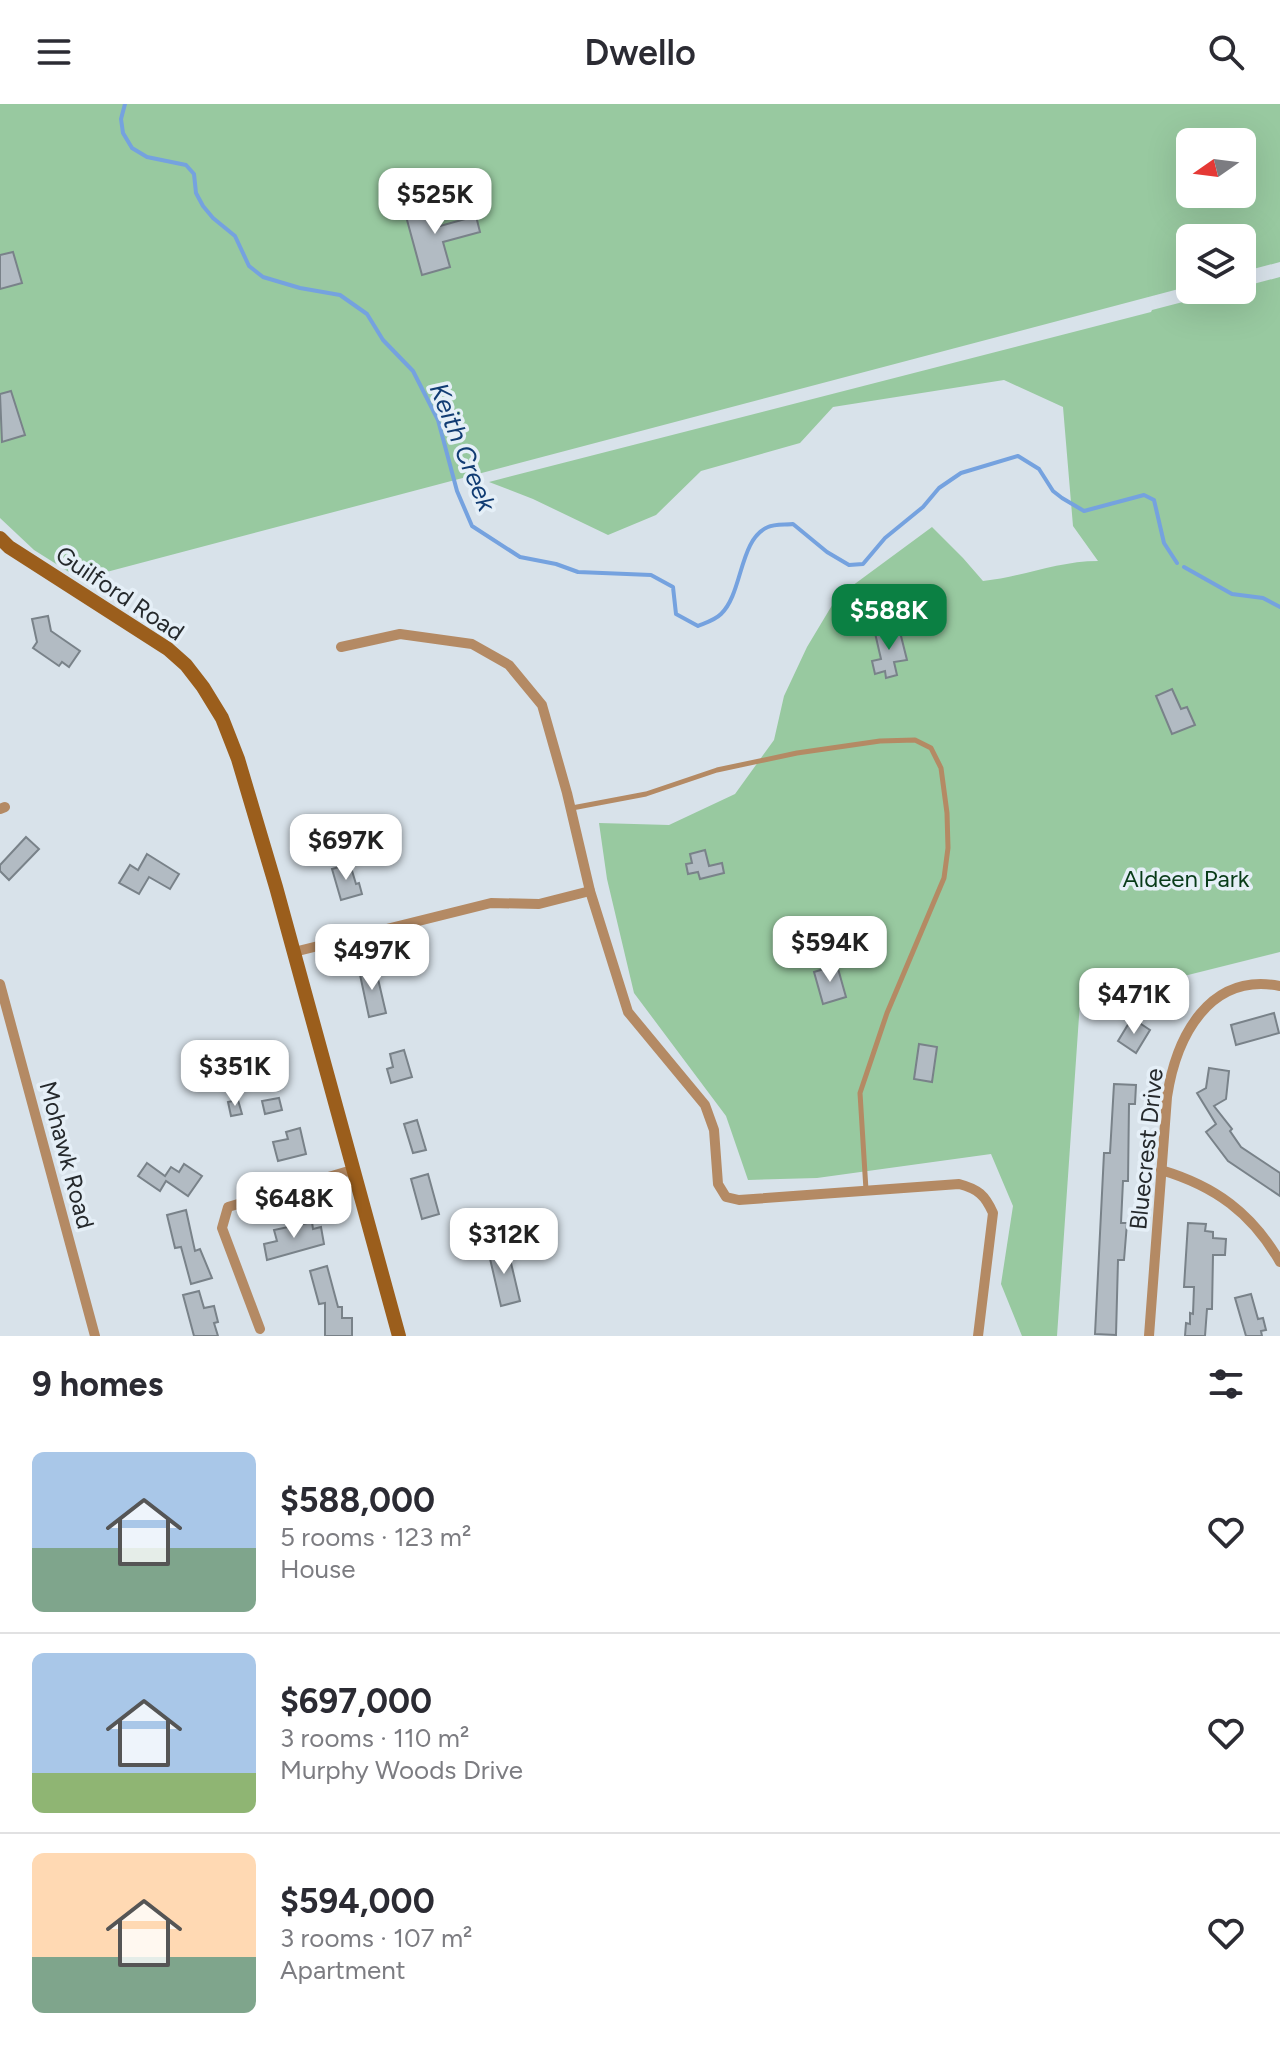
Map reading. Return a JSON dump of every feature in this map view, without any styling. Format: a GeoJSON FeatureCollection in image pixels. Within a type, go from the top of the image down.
{"type":"FeatureCollection","features":[{"type":"Feature","properties":{"kind":"street","name":"Guilford Road"},"geometry":{"type":"LineString","coordinates":[[0,538],[9,547],[168,649],[186,665],[222,718],[238,759],[294,952],[399,1336]]}},
{"type":"Feature","properties":{"kind":"street"},"geometry":{"type":"LineString","coordinates":[[341,647],[400,634],[472,644],[509,665],[542,705],[590,891],[628,1012],[705,1105],[714,1130],[718,1184],[726,1197],[739,1200],[959,1184],[971,1187],[985,1195],[993,1213],[978,1336]]}},
{"type":"Feature","properties":{"kind":"street"},"geometry":{"type":"LineString","coordinates":[[294,952],[491,903],[539,904],[590,891]]}},
{"type":"Feature","properties":{"kind":"street","name":"Bluecrest Drive"},"geometry":{"type":"LineString","coordinates":[[1149,1336],[1171,1070],[1192,1025],[1206,1007],[1240,986],[1262,982],[1280,986]]}},
{"type":"Feature","properties":{"kind":"street","name":"Mohawk Road"},"geometry":{"type":"LineString","coordinates":[[0,984],[95,1336]]}},
{"type":"Feature","properties":{"kind":"street"},"geometry":{"type":"LineString","coordinates":[[260,1329],[222,1228],[228,1207],[352,1170]]}},
{"type":"Feature","properties":{"kind":"street"},"geometry":{"type":"LineString","coordinates":[[1161,1170],[1193,1179],[1239,1210],[1261,1233],[1280,1262]]}},
{"type":"Feature","properties":{"kind":"lane"},"geometry":{"type":"LineString","coordinates":[[571,809],[646,794],[717,770],[797,753],[880,741],[915,740],[931,748],[941,768],[947,813],[946,863],[936,902],[887,1013],[860,1093],[867,1191]]}},
{"type":"Feature","properties":{"kind":"green space"},"geometry":{"type":"Polygon","coordinates":[[[0,104],[1280,104],[1280,262],[1256,268],[1256,224],[1176,224],[1176,290],[80,579],[34,550],[0,518],[0,104]]]}},
{"type":"Feature","properties":{"kind":"green space","name":"Aldeen Park"},"geometry":{"type":"Polygon","coordinates":[[[1280,277],[1280,952],[1080,1002],[1057,1336],[1022,1336],[1001,1284],[1013,1206],[991,1154],[817,1178],[748,1180],[726,1116],[634,993],[607,879],[599,823],[669,825],[735,794],[774,740],[784,696],[807,647],[837,597],[932,527],[983,581],[1098,561],[1073,526],[1063,407],[1004,380],[833,407],[800,443],[701,471],[656,515],[608,535],[489,482],[1176,304],[1256,304],[1256,283],[1280,277]]]}},
{"type":"Feature","properties":{"kind":"building"},"geometry":{"type":"Polygon","coordinates":[[[433,201],[440,226],[476,216],[480,232],[443,242],[450,267],[422,275],[404,209],[433,201]]]}},
{"type":"Feature","properties":{"kind":"building"},"geometry":{"type":"Polygon","coordinates":[[[13,252],[22,283],[0,289],[0,255],[13,252]]]}},
{"type":"Feature","properties":{"kind":"building"},"geometry":{"type":"Polygon","coordinates":[[[11,391],[25,435],[2,442],[0,394],[11,391]]]}},
{"type":"Feature","properties":{"kind":"building"},"geometry":{"type":"Polygon","coordinates":[[[48,616],[51,631],[80,651],[69,667],[62,662],[59,666],[33,648],[37,642],[32,619],[48,616]]]}},
{"type":"Feature","properties":{"kind":"building"},"geometry":{"type":"Polygon","coordinates":[[[899,628],[907,660],[894,662],[897,675],[886,678],[885,671],[875,674],[872,661],[881,659],[875,633],[899,628]]]}},
{"type":"Feature","properties":{"kind":"building"},"geometry":{"type":"Polygon","coordinates":[[[1172,689],[1181,709],[1187,707],[1195,725],[1172,734],[1156,696],[1172,689]]]}},
{"type":"Feature","properties":{"kind":"building"},"geometry":{"type":"Polygon","coordinates":[[[26,837],[39,849],[9,880],[0,871],[0,865],[26,837]]]}},
{"type":"Feature","properties":{"kind":"building"},"geometry":{"type":"Polygon","coordinates":[[[705,850],[709,866],[722,863],[724,873],[700,879],[698,872],[688,874],[686,864],[692,863],[690,854],[705,850]]]}},
{"type":"Feature","properties":{"kind":"building"},"geometry":{"type":"Polygon","coordinates":[[[147,854],[179,874],[170,889],[149,877],[139,894],[119,883],[130,865],[138,870],[147,854]]]}},
{"type":"Feature","properties":{"kind":"building"},"geometry":{"type":"Polygon","coordinates":[[[350,864],[362,894],[341,900],[332,869],[350,864]]]}},
{"type":"Feature","properties":{"kind":"building"},"geometry":{"type":"Polygon","coordinates":[[[837,965],[846,997],[823,1004],[814,972],[837,965]]]}},
{"type":"Feature","properties":{"kind":"building"},"geometry":{"type":"Polygon","coordinates":[[[375,966],[386,1013],[369,1017],[359,970],[375,966]]]}},
{"type":"Feature","properties":{"kind":"building"},"geometry":{"type":"Polygon","coordinates":[[[1274,1013],[1279,1033],[1236,1045],[1231,1025],[1274,1013]]]}},
{"type":"Feature","properties":{"kind":"building"},"geometry":{"type":"Polygon","coordinates":[[[1132,1018],[1150,1030],[1136,1053],[1118,1041],[1132,1018]]]}},
{"type":"Feature","properties":{"kind":"building"},"geometry":{"type":"Polygon","coordinates":[[[919,1044],[937,1047],[932,1082],[914,1079],[919,1044]]]}},
{"type":"Feature","properties":{"kind":"building"},"geometry":{"type":"Polygon","coordinates":[[[404,1050],[412,1077],[391,1083],[387,1069],[393,1067],[390,1054],[404,1050]]]}},
{"type":"Feature","properties":{"kind":"building"},"geometry":{"type":"Polygon","coordinates":[[[1209,1068],[1229,1071],[1226,1099],[1214,1106],[1241,1147],[1280,1173],[1280,1196],[1228,1161],[1206,1132],[1216,1124],[1197,1093],[1206,1088],[1209,1068]]]}},
{"type":"Feature","properties":{"kind":"building"},"geometry":{"type":"Polygon","coordinates":[[[1114,1084],[1136,1085],[1135,1104],[1129,1104],[1128,1181],[1123,1181],[1121,1223],[1127,1223],[1124,1260],[1118,1260],[1116,1335],[1095,1334],[1104,1153],[1110,1153],[1114,1084]]]}},
{"type":"Feature","properties":{"kind":"building"},"geometry":{"type":"Polygon","coordinates":[[[279,1098],[282,1110],[265,1114],[262,1101],[279,1098]]]}},
{"type":"Feature","properties":{"kind":"building"},"geometry":{"type":"Polygon","coordinates":[[[238,1100],[242,1114],[231,1116],[228,1102],[238,1100]]]}},
{"type":"Feature","properties":{"kind":"building"},"geometry":{"type":"Polygon","coordinates":[[[417,1120],[426,1150],[413,1153],[404,1124],[417,1120]]]}},
{"type":"Feature","properties":{"kind":"building"},"geometry":{"type":"Polygon","coordinates":[[[300,1128],[306,1154],[278,1161],[273,1142],[288,1139],[286,1132],[300,1128]]]}},
{"type":"Feature","properties":{"kind":"building"},"geometry":{"type":"Polygon","coordinates":[[[147,1163],[165,1176],[171,1167],[179,1172],[184,1164],[202,1176],[188,1196],[166,1181],[160,1191],[138,1176],[147,1163]]]}},
{"type":"Feature","properties":{"kind":"building"},"geometry":{"type":"Polygon","coordinates":[[[428,1174],[439,1214],[422,1219],[411,1179],[428,1174]]]}},
{"type":"Feature","properties":{"kind":"building"},"geometry":{"type":"Polygon","coordinates":[[[186,1210],[195,1251],[200,1249],[212,1278],[191,1284],[181,1247],[175,1248],[167,1215],[186,1210]]]}},
{"type":"Feature","properties":{"kind":"building"},"geometry":{"type":"Polygon","coordinates":[[[312,1222],[313,1229],[321,1227],[324,1244],[267,1260],[264,1244],[277,1241],[274,1230],[312,1222]]]}},
{"type":"Feature","properties":{"kind":"building"},"geometry":{"type":"Polygon","coordinates":[[[1188,1223],[1206,1224],[1205,1231],[1213,1232],[1213,1238],[1226,1239],[1225,1255],[1213,1255],[1212,1309],[1207,1309],[1205,1336],[1185,1336],[1186,1323],[1190,1324],[1190,1313],[1193,1314],[1194,1287],[1184,1287],[1188,1223]]]}},
{"type":"Feature","properties":{"kind":"building"},"geometry":{"type":"Polygon","coordinates":[[[507,1246],[520,1301],[501,1306],[488,1250],[507,1246]]]}},
{"type":"Feature","properties":{"kind":"building"},"geometry":{"type":"Polygon","coordinates":[[[327,1266],[338,1307],[342,1307],[342,1318],[352,1318],[352,1336],[325,1336],[325,1303],[319,1304],[310,1271],[327,1266]]]}},
{"type":"Feature","properties":{"kind":"building"},"geometry":{"type":"Polygon","coordinates":[[[199,1291],[204,1308],[214,1306],[218,1336],[194,1336],[183,1295],[199,1291]]]}},
{"type":"Feature","properties":{"kind":"building"},"geometry":{"type":"Polygon","coordinates":[[[1251,1294],[1258,1319],[1263,1318],[1266,1330],[1261,1331],[1262,1336],[1246,1336],[1235,1298],[1251,1294]]]}},
{"type":"Feature","properties":{"kind":"waterway","name":"Keith Creek"},"geometry":{"type":"LineString","coordinates":[[125,104],[121,119],[123,133],[132,148],[147,157],[186,165],[194,174],[196,193],[203,206],[235,236],[249,266],[263,277],[340,295],[367,314],[383,340],[413,371],[438,420],[457,491],[472,526],[520,557],[578,572],[651,575],[673,587],[676,614],[698,626],[719,616],[728,605],[746,554],[759,533],[768,527],[793,524],[827,552],[849,565],[863,564],[885,538],[923,507],[939,488],[961,473],[1018,456],[1039,469],[1053,491],[1084,511],[1144,495],[1154,500],[1164,543],[1177,563]]}},
{"type":"Feature","properties":{"kind":"waterway","name":"Keith Creek"},"geometry":{"type":"LineString","coordinates":[[1184,567],[1232,594],[1263,598],[1280,607]]}}]}
